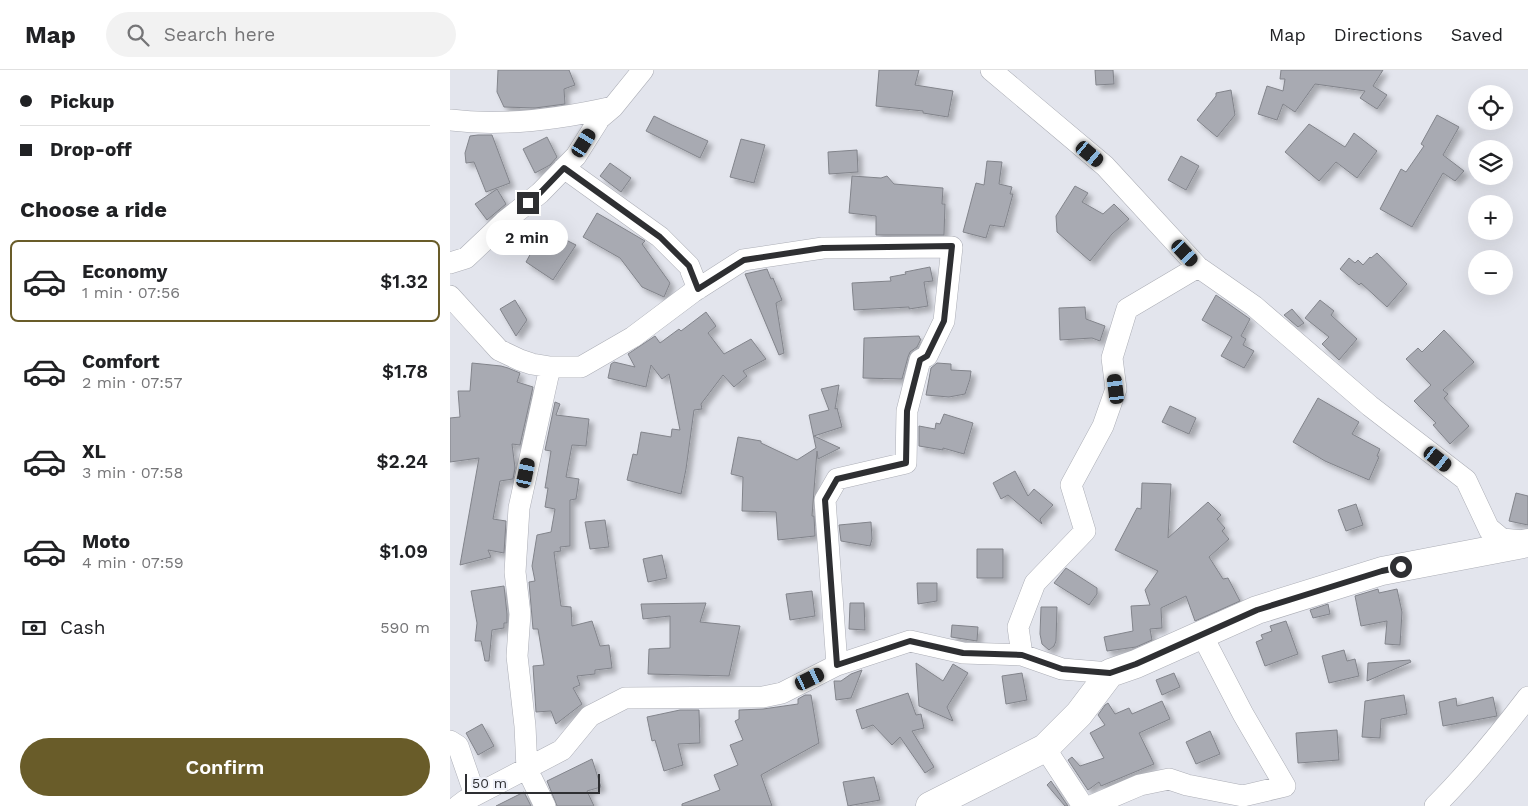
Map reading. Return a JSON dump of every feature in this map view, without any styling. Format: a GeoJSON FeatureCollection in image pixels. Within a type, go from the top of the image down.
{"type":"FeatureCollection","features":[{"type":"Feature","properties":{"kind":"street"},"geometry":{"type":"LineString","coordinates":[[450,263],[466,258],[504,222],[540,193],[576,156],[600,118],[613,107],[643,70]]}},
{"type":"Feature","properties":{"kind":"street"},"geometry":{"type":"LineString","coordinates":[[991,70],[1104,166],[1198,267],[1254,306],[1370,406],[1466,480],[1490,531],[1490,529],[1502,539],[1528,542]]}},
{"type":"Feature","properties":{"kind":"street"},"geometry":{"type":"LineString","coordinates":[[450,120],[473,123],[538,120],[574,116],[613,107]]}},
{"type":"Feature","properties":{"kind":"street"},"geometry":{"type":"LineString","coordinates":[[564,168],[660,237],[689,266],[698,289]]}},
{"type":"Feature","properties":{"kind":"street"},"geometry":{"type":"LineString","coordinates":[[450,296],[499,350],[520,360],[550,367],[581,367],[633,337],[698,289],[744,260],[823,248],[952,246],[944,321],[927,356],[920,360],[907,411],[906,463],[837,479],[825,500],[837,665]]}},
{"type":"Feature","properties":{"kind":"street"},"geometry":{"type":"LineString","coordinates":[[1022,655],[1018,627],[1035,583],[1085,531],[1071,485],[1103,426],[1116,389],[1112,358],[1127,309],[1198,267]]}},
{"type":"Feature","properties":{"kind":"street"},"geometry":{"type":"LineString","coordinates":[[545,806],[527,769],[525,726],[517,656],[520,614],[515,572],[518,508],[550,367]]}},
{"type":"Feature","properties":{"kind":"street"},"geometry":{"type":"LineString","coordinates":[[450,741],[458,746],[466,801],[562,750],[590,716],[625,698],[763,697],[782,693],[837,665],[910,641],[963,653],[1022,655],[1062,669],[1110,673],[1136,664],[1257,610],[1382,571],[1528,542]]}},
{"type":"Feature","properties":{"kind":"street"},"geometry":{"type":"LineString","coordinates":[[1091,806],[1140,785],[1169,779],[1187,785],[1243,796],[1285,786],[1202,635]]}},
{"type":"Feature","properties":{"kind":"street"},"geometry":{"type":"LineString","coordinates":[[930,806],[1045,748],[1079,714],[1110,673]]}},
{"type":"Feature","properties":{"kind":"street"},"geometry":{"type":"LineString","coordinates":[[1435,806],[1499,735],[1528,697]]}},
{"type":"Feature","properties":{"kind":"street"},"geometry":{"type":"LineString","coordinates":[[1045,748],[1083,806]]}},
{"type":"Feature","properties":{"kind":"building"},"geometry":{"type":"Polygon","coordinates":[[[498,70],[569,70],[575,85],[564,89],[565,104],[535,108],[504,107],[497,92],[498,70]]]}},
{"type":"Feature","properties":{"kind":"building"},"geometry":{"type":"Polygon","coordinates":[[[879,70],[919,70],[915,85],[953,91],[948,117],[923,113],[923,111],[876,106],[879,70]]]}},
{"type":"Feature","properties":{"kind":"building"},"geometry":{"type":"Polygon","coordinates":[[[1095,70],[1113,70],[1114,84],[1096,85],[1095,70]]]}},
{"type":"Feature","properties":{"kind":"building"},"geometry":{"type":"Polygon","coordinates":[[[1281,70],[1383,70],[1373,86],[1387,95],[1377,109],[1360,98],[1365,91],[1315,84],[1295,112],[1283,104],[1277,120],[1258,114],[1267,86],[1283,91],[1285,79],[1280,79],[1281,70]]]}},
{"type":"Feature","properties":{"kind":"building"},"geometry":{"type":"Polygon","coordinates":[[[1231,90],[1235,115],[1217,137],[1197,120],[1216,96],[1216,93],[1231,90]]]}},
{"type":"Feature","properties":{"kind":"building"},"geometry":{"type":"Polygon","coordinates":[[[1437,115],[1459,127],[1443,155],[1464,171],[1455,181],[1443,173],[1412,227],[1380,209],[1401,169],[1406,172],[1424,146],[1421,144],[1437,115]]]}},
{"type":"Feature","properties":{"kind":"building"},"geometry":{"type":"Polygon","coordinates":[[[654,116],[708,141],[700,158],[646,131],[654,116]]]}},
{"type":"Feature","properties":{"kind":"building"},"geometry":{"type":"Polygon","coordinates":[[[1309,124],[1345,147],[1354,133],[1377,151],[1357,178],[1336,162],[1319,181],[1285,152],[1309,124]]]}},
{"type":"Feature","properties":{"kind":"building"},"geometry":{"type":"Polygon","coordinates":[[[492,135],[510,183],[486,192],[474,162],[466,163],[465,153],[470,136],[492,135]]]}},
{"type":"Feature","properties":{"kind":"building"},"geometry":{"type":"Polygon","coordinates":[[[547,137],[557,157],[550,165],[535,173],[523,149],[547,137]]]}},
{"type":"Feature","properties":{"kind":"building"},"geometry":{"type":"Polygon","coordinates":[[[741,139],[765,145],[754,183],[730,177],[741,139]]]}},
{"type":"Feature","properties":{"kind":"building"},"geometry":{"type":"Polygon","coordinates":[[[857,150],[858,172],[829,174],[828,152],[857,150]]]}},
{"type":"Feature","properties":{"kind":"building"},"geometry":{"type":"Polygon","coordinates":[[[1181,156],[1199,166],[1186,190],[1168,180],[1181,156]]]}},
{"type":"Feature","properties":{"kind":"building"},"geometry":{"type":"Polygon","coordinates":[[[987,161],[1002,162],[999,184],[1012,187],[1010,194],[1013,194],[1004,227],[990,225],[986,238],[963,232],[976,183],[984,185],[987,161]]]}},
{"type":"Feature","properties":{"kind":"building"},"geometry":{"type":"Polygon","coordinates":[[[610,163],[631,178],[621,192],[600,176],[610,163]]]}},
{"type":"Feature","properties":{"kind":"building"},"geometry":{"type":"Polygon","coordinates":[[[852,176],[881,178],[887,176],[894,184],[943,188],[942,204],[945,204],[944,235],[876,235],[876,216],[849,213],[852,176]]]}},
{"type":"Feature","properties":{"kind":"building"},"geometry":{"type":"Polygon","coordinates":[[[1075,186],[1088,193],[1082,202],[1103,214],[1114,204],[1129,219],[1112,234],[1090,261],[1057,232],[1056,216],[1075,186]]]}},
{"type":"Feature","properties":{"kind":"building"},"geometry":{"type":"Polygon","coordinates":[[[497,189],[506,204],[487,220],[475,204],[497,189]]]}},
{"type":"Feature","properties":{"kind":"building"},"geometry":{"type":"Polygon","coordinates":[[[597,213],[645,241],[642,244],[670,283],[664,297],[642,287],[620,258],[583,237],[597,213]]]}},
{"type":"Feature","properties":{"kind":"building"},"geometry":{"type":"Polygon","coordinates":[[[544,229],[576,245],[553,280],[526,262],[544,229]]]}},
{"type":"Feature","properties":{"kind":"building"},"geometry":{"type":"Polygon","coordinates":[[[1377,253],[1407,284],[1387,307],[1361,283],[1359,285],[1340,269],[1349,258],[1355,263],[1358,260],[1363,265],[1370,257],[1377,253]]]}},
{"type":"Feature","properties":{"kind":"building"},"geometry":{"type":"Polygon","coordinates":[[[930,267],[933,281],[924,282],[928,306],[909,309],[909,307],[854,310],[852,283],[891,281],[890,277],[930,267]]]}},
{"type":"Feature","properties":{"kind":"building"},"geometry":{"type":"Polygon","coordinates":[[[767,269],[782,300],[776,303],[784,353],[779,355],[745,274],[767,269]]]}},
{"type":"Feature","properties":{"kind":"building"},"geometry":{"type":"Polygon","coordinates":[[[1216,295],[1250,319],[1241,336],[1246,339],[1243,345],[1254,351],[1244,368],[1221,356],[1232,337],[1202,320],[1216,295]]]}},
{"type":"Feature","properties":{"kind":"building"},"geometry":{"type":"Polygon","coordinates":[[[515,300],[527,320],[516,336],[500,309],[515,300]]]}},
{"type":"Feature","properties":{"kind":"building"},"geometry":{"type":"Polygon","coordinates":[[[1320,300],[1334,311],[1331,315],[1357,339],[1339,360],[1322,344],[1329,337],[1305,318],[1320,300]]]}},
{"type":"Feature","properties":{"kind":"building"},"geometry":{"type":"Polygon","coordinates":[[[1085,307],[1086,319],[1105,326],[1100,341],[1092,338],[1060,340],[1059,308],[1085,307]]]}},
{"type":"Feature","properties":{"kind":"building"},"geometry":{"type":"Polygon","coordinates":[[[1292,309],[1304,323],[1298,327],[1284,315],[1292,309]]]}},
{"type":"Feature","properties":{"kind":"building"},"geometry":{"type":"Polygon","coordinates":[[[706,312],[716,326],[708,333],[724,354],[751,339],[766,359],[743,371],[747,376],[734,387],[723,375],[701,404],[702,409],[694,410],[681,494],[627,480],[633,454],[637,455],[641,432],[671,437],[672,429],[680,430],[669,374],[662,379],[651,365],[646,387],[608,378],[611,364],[614,362],[635,367],[628,354],[655,336],[660,343],[679,329],[681,331],[706,312]]]}},
{"type":"Feature","properties":{"kind":"building"},"geometry":{"type":"Polygon","coordinates":[[[1444,330],[1474,362],[1443,390],[1448,394],[1444,398],[1469,426],[1450,444],[1433,425],[1436,423],[1414,401],[1431,385],[1406,359],[1418,348],[1422,352],[1444,330]]]}},
{"type":"Feature","properties":{"kind":"building"},"geometry":{"type":"Polygon","coordinates":[[[919,336],[921,339],[917,347],[910,352],[902,379],[863,378],[864,338],[919,336]]]}},
{"type":"Feature","properties":{"kind":"building"},"geometry":{"type":"Polygon","coordinates":[[[472,363],[508,368],[520,373],[517,382],[533,387],[520,445],[512,444],[515,468],[513,479],[500,481],[493,519],[506,521],[504,553],[488,550],[491,557],[460,565],[479,458],[450,462],[450,418],[460,417],[458,391],[470,391],[472,363]]]}},
{"type":"Feature","properties":{"kind":"building"},"geometry":{"type":"Polygon","coordinates":[[[937,363],[951,364],[951,370],[971,371],[965,394],[949,397],[926,395],[931,368],[937,363]]]}},
{"type":"Feature","properties":{"kind":"building"},"geometry":{"type":"Polygon","coordinates":[[[839,385],[835,409],[837,408],[842,427],[814,436],[840,448],[818,459],[817,451],[812,516],[814,516],[815,536],[778,540],[776,512],[742,511],[743,477],[731,474],[738,437],[761,441],[761,443],[797,460],[816,448],[809,415],[829,410],[821,389],[839,385]]]}},
{"type":"Feature","properties":{"kind":"building"},"geometry":{"type":"Polygon","coordinates":[[[1318,398],[1359,422],[1352,434],[1380,449],[1377,456],[1379,457],[1369,480],[1325,461],[1293,442],[1318,398]]]}},
{"type":"Feature","properties":{"kind":"building"},"geometry":{"type":"Polygon","coordinates":[[[555,402],[560,404],[556,415],[589,419],[586,446],[572,445],[566,477],[579,479],[576,499],[570,500],[570,546],[560,547],[561,551],[554,552],[561,606],[571,607],[572,626],[592,621],[600,646],[609,645],[612,668],[595,670],[595,674],[577,676],[580,685],[573,688],[582,704],[556,724],[551,711],[536,712],[533,666],[544,665],[538,629],[533,629],[529,582],[535,581],[532,566],[537,535],[551,532],[555,509],[545,507],[548,488],[545,488],[551,451],[545,450],[555,402]]]}},
{"type":"Feature","properties":{"kind":"building"},"geometry":{"type":"Polygon","coordinates":[[[1170,406],[1196,418],[1189,434],[1162,422],[1170,406]]]}},
{"type":"Feature","properties":{"kind":"building"},"geometry":{"type":"Polygon","coordinates":[[[944,414],[973,423],[964,454],[943,448],[943,450],[919,446],[919,426],[935,429],[936,423],[940,424],[944,414]]]}},
{"type":"Feature","properties":{"kind":"building"},"geometry":{"type":"Polygon","coordinates":[[[1015,471],[1028,496],[1034,489],[1053,505],[1040,519],[1042,524],[1008,495],[1001,499],[993,483],[1015,471]]]}},
{"type":"Feature","properties":{"kind":"building"},"geometry":{"type":"Polygon","coordinates":[[[1142,483],[1171,484],[1168,538],[1208,502],[1221,515],[1217,519],[1225,528],[1222,531],[1229,539],[1209,557],[1223,579],[1228,578],[1240,601],[1195,621],[1186,596],[1161,608],[1162,628],[1150,629],[1152,640],[1136,647],[1107,651],[1104,637],[1133,631],[1131,606],[1150,605],[1145,590],[1158,571],[1115,550],[1137,508],[1141,509],[1142,483]]]}},
{"type":"Feature","properties":{"kind":"building"},"geometry":{"type":"Polygon","coordinates":[[[1516,493],[1528,496],[1528,525],[1509,521],[1516,493]]]}},
{"type":"Feature","properties":{"kind":"building"},"geometry":{"type":"Polygon","coordinates":[[[1356,504],[1363,525],[1346,531],[1338,510],[1356,504]]]}},
{"type":"Feature","properties":{"kind":"building"},"geometry":{"type":"Polygon","coordinates":[[[605,520],[609,547],[590,549],[585,522],[605,520]]]}},
{"type":"Feature","properties":{"kind":"building"},"geometry":{"type":"Polygon","coordinates":[[[871,522],[872,539],[870,546],[841,541],[839,525],[871,522]]]}},
{"type":"Feature","properties":{"kind":"building"},"geometry":{"type":"Polygon","coordinates":[[[977,549],[1003,549],[1003,578],[977,578],[977,549]]]}},
{"type":"Feature","properties":{"kind":"building"},"geometry":{"type":"Polygon","coordinates":[[[662,555],[667,578],[648,582],[643,559],[662,555]]]}},
{"type":"Feature","properties":{"kind":"building"},"geometry":{"type":"Polygon","coordinates":[[[1066,568],[1097,588],[1097,594],[1089,605],[1054,583],[1066,568]]]}},
{"type":"Feature","properties":{"kind":"building"},"geometry":{"type":"Polygon","coordinates":[[[917,583],[937,583],[937,601],[918,604],[917,583]]]}},
{"type":"Feature","properties":{"kind":"building"},"geometry":{"type":"Polygon","coordinates":[[[504,586],[507,623],[504,623],[504,628],[492,630],[489,661],[485,661],[481,641],[475,641],[477,623],[471,591],[504,586]]]}},
{"type":"Feature","properties":{"kind":"building"},"geometry":{"type":"Polygon","coordinates":[[[1378,589],[1379,593],[1397,589],[1402,612],[1400,645],[1385,644],[1387,621],[1361,626],[1355,596],[1378,589]]]}},
{"type":"Feature","properties":{"kind":"building"},"geometry":{"type":"Polygon","coordinates":[[[812,591],[815,616],[790,620],[786,594],[812,591]]]}},
{"type":"Feature","properties":{"kind":"building"},"geometry":{"type":"Polygon","coordinates":[[[706,603],[700,622],[740,626],[729,676],[648,674],[649,649],[670,648],[670,616],[643,619],[641,604],[706,603]]]}},
{"type":"Feature","properties":{"kind":"building"},"geometry":{"type":"Polygon","coordinates":[[[850,603],[864,603],[865,630],[849,629],[850,603]]]}},
{"type":"Feature","properties":{"kind":"building"},"geometry":{"type":"Polygon","coordinates":[[[1328,604],[1330,614],[1313,618],[1310,610],[1328,604]]]}},
{"type":"Feature","properties":{"kind":"building"},"geometry":{"type":"Polygon","coordinates":[[[1041,607],[1057,607],[1056,641],[1049,650],[1042,644],[1040,634],[1041,607]]]}},
{"type":"Feature","properties":{"kind":"building"},"geometry":{"type":"Polygon","coordinates":[[[1286,621],[1298,654],[1265,666],[1256,642],[1263,639],[1261,635],[1272,631],[1270,626],[1286,621]]]}},
{"type":"Feature","properties":{"kind":"building"},"geometry":{"type":"Polygon","coordinates":[[[952,625],[978,627],[977,641],[951,637],[952,625]]]}},
{"type":"Feature","properties":{"kind":"building"},"geometry":{"type":"Polygon","coordinates":[[[1344,650],[1347,661],[1355,659],[1359,676],[1329,683],[1322,656],[1344,650]]]}},
{"type":"Feature","properties":{"kind":"building"},"geometry":{"type":"Polygon","coordinates":[[[1410,660],[1411,662],[1367,681],[1368,663],[1410,660]]]}},
{"type":"Feature","properties":{"kind":"building"},"geometry":{"type":"Polygon","coordinates":[[[916,663],[943,681],[953,664],[968,673],[947,707],[953,721],[919,706],[916,663]]]}},
{"type":"Feature","properties":{"kind":"building"},"geometry":{"type":"Polygon","coordinates":[[[862,670],[851,698],[836,700],[834,681],[841,681],[851,674],[862,670]]]}},
{"type":"Feature","properties":{"kind":"building"},"geometry":{"type":"Polygon","coordinates":[[[1022,673],[1027,700],[1006,704],[1002,676],[1022,673]]]}},
{"type":"Feature","properties":{"kind":"building"},"geometry":{"type":"Polygon","coordinates":[[[1174,673],[1180,687],[1162,695],[1156,680],[1174,673]]]}},
{"type":"Feature","properties":{"kind":"building"},"geometry":{"type":"Polygon","coordinates":[[[908,693],[916,715],[921,714],[924,728],[912,731],[934,767],[925,773],[900,737],[892,745],[873,725],[862,729],[856,710],[908,693]]]}},
{"type":"Feature","properties":{"kind":"building"},"geometry":{"type":"Polygon","coordinates":[[[805,695],[811,695],[819,743],[761,775],[772,806],[682,806],[682,804],[720,790],[714,775],[738,765],[730,745],[743,740],[735,721],[739,719],[739,710],[798,704],[798,699],[805,695]]]}},
{"type":"Feature","properties":{"kind":"building"},"geometry":{"type":"Polygon","coordinates":[[[1404,695],[1407,714],[1381,719],[1380,738],[1362,737],[1365,701],[1404,695]]]}},
{"type":"Feature","properties":{"kind":"building"},"geometry":{"type":"Polygon","coordinates":[[[1493,697],[1497,716],[1443,726],[1439,702],[1456,698],[1457,706],[1493,697]]]}},
{"type":"Feature","properties":{"kind":"building"},"geometry":{"type":"Polygon","coordinates":[[[1162,701],[1170,719],[1139,733],[1154,764],[1101,786],[1099,782],[1088,790],[1068,760],[1072,757],[1080,766],[1104,758],[1090,733],[1105,725],[1098,715],[1105,705],[1108,703],[1115,714],[1129,708],[1132,714],[1162,701]]]}},
{"type":"Feature","properties":{"kind":"building"},"geometry":{"type":"Polygon","coordinates":[[[680,710],[699,710],[700,743],[678,744],[683,765],[664,771],[655,740],[652,741],[647,717],[680,710]]]}},
{"type":"Feature","properties":{"kind":"building"},"geometry":{"type":"Polygon","coordinates":[[[482,724],[494,746],[478,755],[466,733],[482,724]]]}},
{"type":"Feature","properties":{"kind":"building"},"geometry":{"type":"Polygon","coordinates":[[[1337,730],[1339,760],[1298,763],[1296,733],[1337,730]]]}},
{"type":"Feature","properties":{"kind":"building"},"geometry":{"type":"Polygon","coordinates":[[[1210,731],[1220,754],[1196,764],[1186,742],[1210,731]]]}},
{"type":"Feature","properties":{"kind":"building"},"geometry":{"type":"Polygon","coordinates":[[[592,759],[601,787],[587,791],[594,806],[557,806],[547,781],[592,759]]]}},
{"type":"Feature","properties":{"kind":"building"},"geometry":{"type":"Polygon","coordinates":[[[874,777],[880,800],[848,806],[843,782],[874,777]]]}},
{"type":"Feature","properties":{"kind":"building"},"geometry":{"type":"Polygon","coordinates":[[[1051,781],[1068,806],[1065,806],[1047,785],[1051,781]]]}},
{"type":"Feature","properties":{"kind":"building"},"geometry":{"type":"Polygon","coordinates":[[[524,792],[531,806],[496,806],[524,792]]]}},
{"type":"Feature","properties":{"kind":"route"},"geometry":{"type":"LineString","coordinates":[[528,203],[564,168],[660,237],[689,266],[698,289],[744,260],[823,248],[952,246],[944,321],[927,356],[920,360],[907,411],[906,463],[837,479],[825,500],[837,665],[910,641],[963,653],[1022,655],[1062,669],[1110,673],[1136,664],[1257,610],[1382,571],[1401,567]]}}]}
